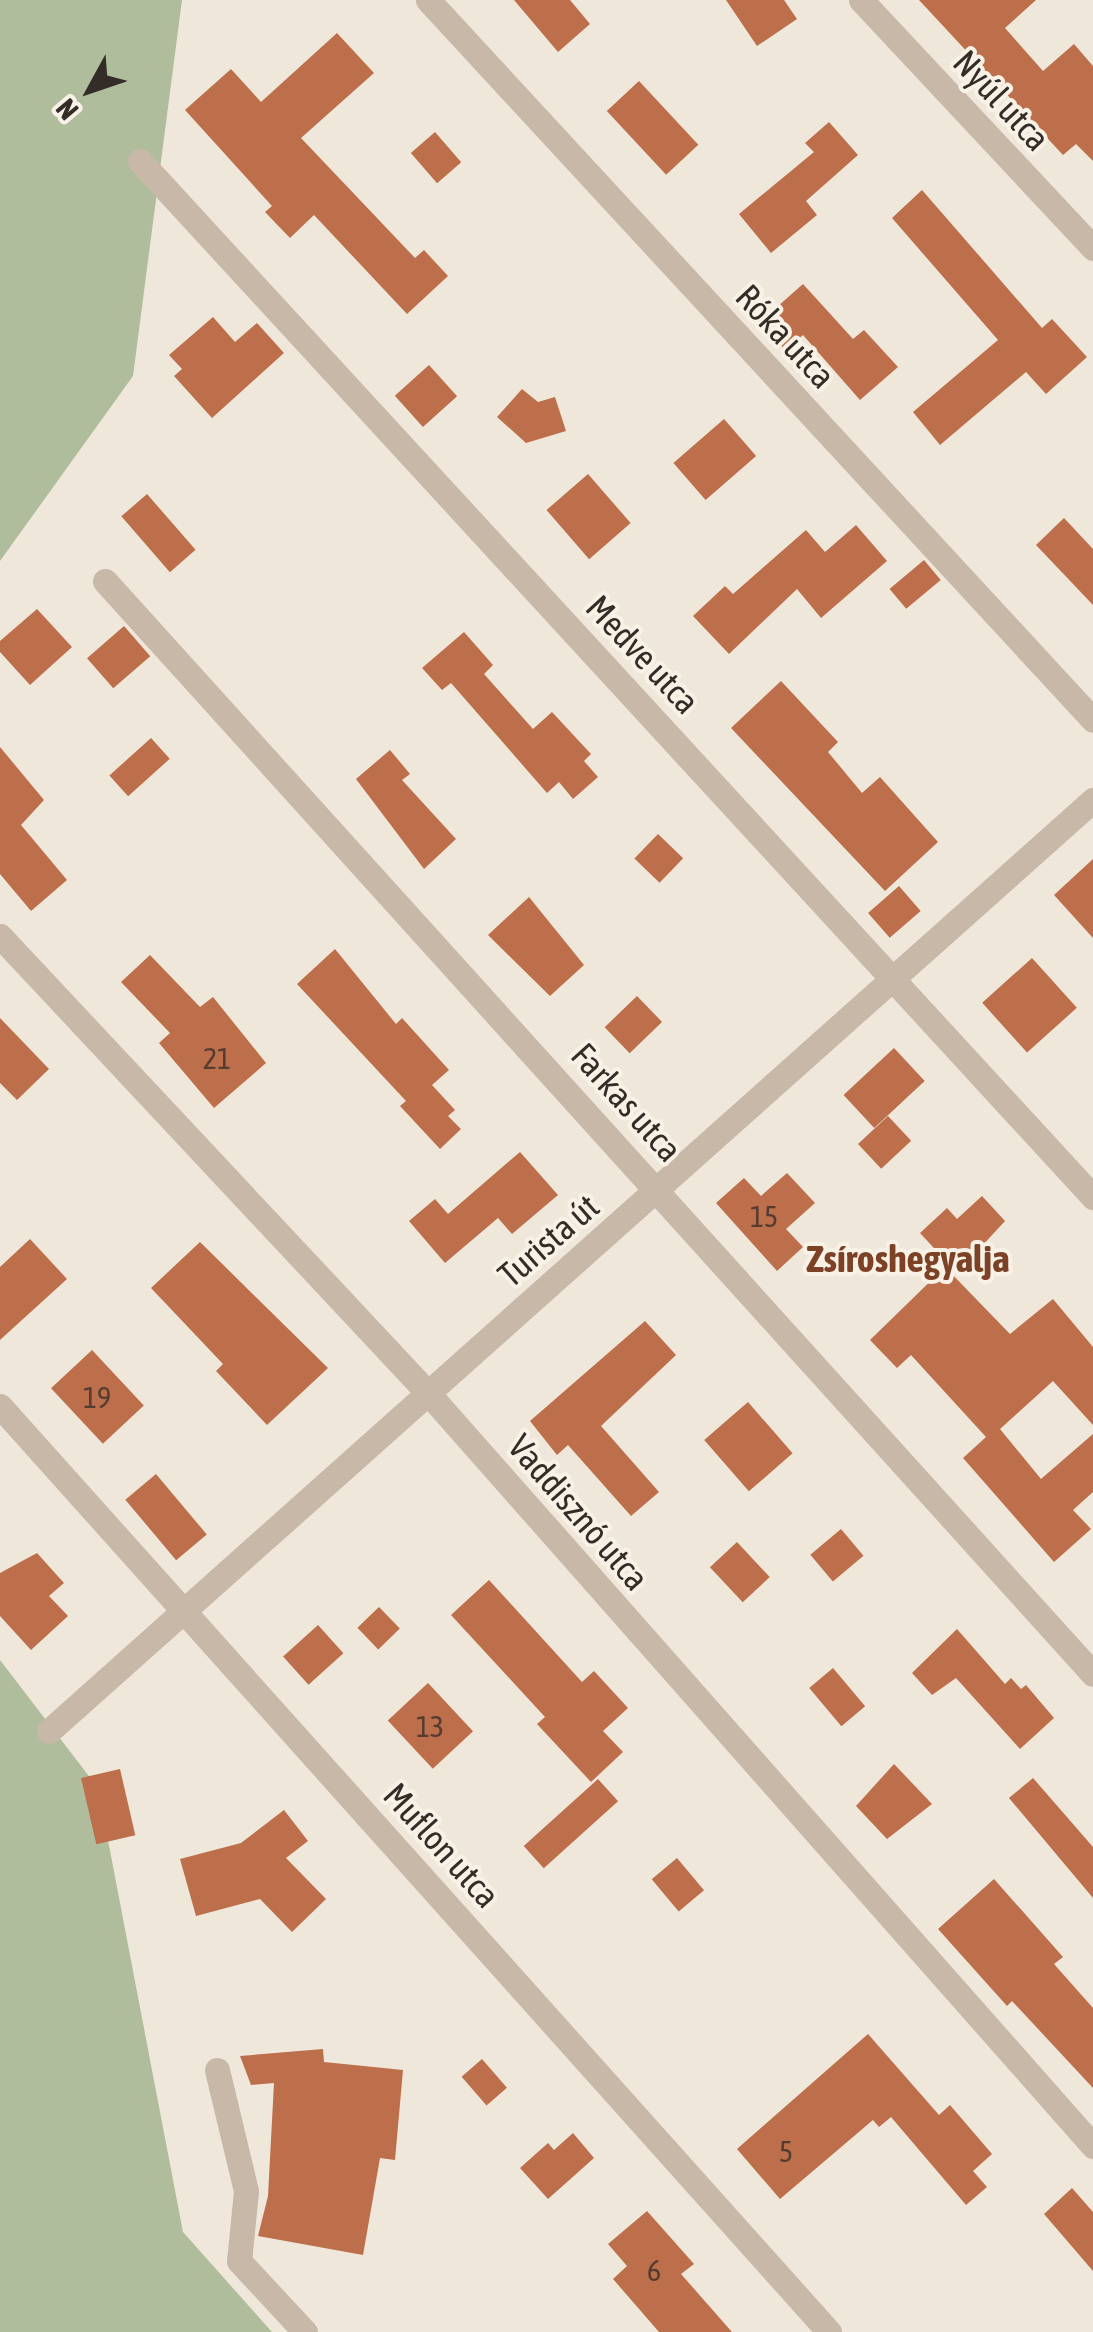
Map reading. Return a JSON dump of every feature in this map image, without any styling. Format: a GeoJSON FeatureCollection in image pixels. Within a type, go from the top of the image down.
{"type":"FeatureCollection","features":[{"type":"Feature","properties":{"kind":"street","name":"Róka utca"},"geometry":{"type":"LineString","coordinates":[[428,0],[1093,720]]}},
{"type":"Feature","properties":{"kind":"street","name":"Nyúl utca"},"geometry":{"type":"LineString","coordinates":[[861,0],[1093,248]]}},
{"type":"Feature","properties":{"kind":"street","name":"Medve utca"},"geometry":{"type":"LineString","coordinates":[[140,160],[1093,1197]]}},
{"type":"Feature","properties":{"kind":"street","name":"Farkas utca"},"geometry":{"type":"LineString","coordinates":[[105,581],[1093,1674]]}},
{"type":"Feature","properties":{"kind":"street","name":"Turista út"},"geometry":{"type":"LineString","coordinates":[[49,1732],[1093,800]]}},
{"type":"Feature","properties":{"kind":"street","name":"Vaddisznó utca"},"geometry":{"type":"LineString","coordinates":[[0,936],[428,1393],[1093,2146]]}},
{"type":"Feature","properties":{"kind":"street","name":"Muflon utca"},"geometry":{"type":"LineString","coordinates":[[0,1406],[830,2332]]}},
{"type":"Feature","properties":{"kind":"street"},"geometry":{"type":"LineString","coordinates":[[217,2070],[246,2190],[240,2261],[305,2332]]}},
{"type":"Feature","properties":{"kind":"green space"},"geometry":{"type":"Polygon","coordinates":[[[0,0],[182,0],[133,376],[0,561],[0,0]]]}},
{"type":"Feature","properties":{"kind":"green space"},"geometry":{"type":"Polygon","coordinates":[[[0,1660],[98,1788],[183,2232],[272,2332],[0,2332],[0,1660]]]}},
{"type":"Feature","properties":{"kind":"building"},"geometry":{"type":"Polygon","coordinates":[[[514,0],[570,0],[590,24],[558,52],[514,0]]]}},
{"type":"Feature","properties":{"kind":"building"},"geometry":{"type":"Polygon","coordinates":[[[726,0],[784,0],[797,19],[757,46],[726,0]]]}},
{"type":"Feature","properties":{"kind":"building"},"geometry":{"type":"Polygon","coordinates":[[[919,0],[1036,0],[1005,28],[1043,71],[1074,44],[1093,66],[1093,161],[1076,144],[1063,155],[919,0]]]}},
{"type":"Feature","properties":{"kind":"building"},"geometry":{"type":"Polygon","coordinates":[[[337,33],[374,73],[301,138],[415,258],[424,250],[448,276],[407,314],[314,215],[290,238],[265,212],[272,206],[185,110],[231,69],[261,102],[337,33]]]}},
{"type":"Feature","properties":{"kind":"building"},"geometry":{"type":"Polygon","coordinates":[[[639,81],[698,145],[666,175],[607,111],[639,81]]]}},
{"type":"Feature","properties":{"kind":"building"},"geometry":{"type":"Polygon","coordinates":[[[829,122],[858,155],[806,201],[817,215],[771,253],[739,214],[814,152],[805,143],[829,122]]]}},
{"type":"Feature","properties":{"kind":"building"},"geometry":{"type":"Polygon","coordinates":[[[435,132],[461,162],[437,183],[411,153],[435,132]]]}},
{"type":"Feature","properties":{"kind":"building"},"geometry":{"type":"Polygon","coordinates":[[[922,190],[1042,328],[1052,319],[1087,357],[1046,394],[1026,372],[940,445],[913,412],[998,340],[892,218],[922,190]]]}},
{"type":"Feature","properties":{"kind":"building"},"geometry":{"type":"Polygon","coordinates":[[[803,284],[853,339],[864,330],[898,367],[860,400],[803,335],[785,350],[760,322],[803,284]]]}},
{"type":"Feature","properties":{"kind":"building"},"geometry":{"type":"Polygon","coordinates":[[[213,317],[235,342],[257,323],[284,353],[212,418],[174,376],[182,369],[169,355],[213,317]]]}},
{"type":"Feature","properties":{"kind":"building"},"geometry":{"type":"Polygon","coordinates":[[[429,365],[457,396],[423,427],[395,396],[429,365]]]}},
{"type":"Feature","properties":{"kind":"building"},"geometry":{"type":"Polygon","coordinates":[[[522,389],[538,402],[555,397],[566,431],[526,443],[497,417],[522,389]]]}},
{"type":"Feature","properties":{"kind":"building"},"geometry":{"type":"Polygon","coordinates":[[[724,419],[756,456],[706,500],[673,463],[724,419]]]}},
{"type":"Feature","properties":{"kind":"building"},"geometry":{"type":"Polygon","coordinates":[[[588,474],[631,523],[589,559],[546,510],[588,474]]]}},
{"type":"Feature","properties":{"kind":"building"},"geometry":{"type":"Polygon","coordinates":[[[147,494],[196,550],[170,572],[121,516],[147,494]]]}},
{"type":"Feature","properties":{"kind":"building"},"geometry":{"type":"Polygon","coordinates":[[[1064,518],[1093,549],[1093,605],[1036,545],[1064,518]]]}},
{"type":"Feature","properties":{"kind":"building"},"geometry":{"type":"Polygon","coordinates":[[[856,525],[887,561],[821,618],[797,589],[729,654],[693,616],[725,586],[733,594],[806,530],[825,552],[856,525]]]}},
{"type":"Feature","properties":{"kind":"building"},"geometry":{"type":"Polygon","coordinates":[[[924,560],[941,580],[906,609],[890,589],[924,560]]]}},
{"type":"Feature","properties":{"kind":"building"},"geometry":{"type":"Polygon","coordinates":[[[37,609],[72,647],[30,685],[0,652],[0,641],[37,609]]]}},
{"type":"Feature","properties":{"kind":"building"},"geometry":{"type":"Polygon","coordinates":[[[124,626],[150,656],[113,688],[87,658],[124,626]]]}},
{"type":"Feature","properties":{"kind":"building"},"geometry":{"type":"Polygon","coordinates":[[[464,632],[493,665],[484,674],[533,729],[552,712],[591,754],[584,761],[598,777],[573,799],[559,782],[547,793],[451,683],[442,690],[422,668],[464,632]]]}},
{"type":"Feature","properties":{"kind":"building"},"geometry":{"type":"Polygon","coordinates":[[[781,681],[838,742],[828,752],[862,793],[880,777],[938,842],[885,891],[731,728],[781,681]]]}},
{"type":"Feature","properties":{"kind":"building"},"geometry":{"type":"Polygon","coordinates":[[[151,738],[170,759],[128,796],[109,775],[151,738]]]}},
{"type":"Feature","properties":{"kind":"building"},"geometry":{"type":"Polygon","coordinates":[[[0,747],[44,800],[21,825],[67,880],[31,911],[0,874],[0,747]]]}},
{"type":"Feature","properties":{"kind":"building"},"geometry":{"type":"Polygon","coordinates":[[[390,750],[410,774],[402,780],[456,839],[424,869],[356,779],[390,750]]]}},
{"type":"Feature","properties":{"kind":"building"},"geometry":{"type":"Polygon","coordinates":[[[658,834],[683,858],[660,883],[634,858],[658,834]]]}},
{"type":"Feature","properties":{"kind":"building"},"geometry":{"type":"Polygon","coordinates":[[[1093,859],[1093,938],[1054,895],[1093,859]]]}},
{"type":"Feature","properties":{"kind":"building"},"geometry":{"type":"Polygon","coordinates":[[[899,886],[921,911],[890,938],[868,913],[899,886]]]}},
{"type":"Feature","properties":{"kind":"building"},"geometry":{"type":"Polygon","coordinates":[[[529,897],[584,965],[550,996],[488,935],[529,897]]]}},
{"type":"Feature","properties":{"kind":"building"},"geometry":{"type":"Polygon","coordinates":[[[335,949],[396,1024],[402,1018],[449,1070],[432,1085],[455,1110],[448,1116],[461,1129],[440,1149],[400,1106],[406,1101],[297,984],[335,949]]]}},
{"type":"Feature","properties":{"kind":"building"},"geometry":{"type":"Polygon","coordinates":[[[150,955],[200,1007],[213,997],[266,1063],[214,1108],[159,1043],[170,1033],[121,982],[150,955]]]}},
{"type":"Feature","properties":{"kind":"building"},"geometry":{"type":"Polygon","coordinates":[[[1032,958],[1077,1008],[1027,1053],[982,1003],[1032,958]]]}},
{"type":"Feature","properties":{"kind":"building"},"geometry":{"type":"Polygon","coordinates":[[[637,996],[662,1022],[630,1053],[605,1027],[637,996]]]}},
{"type":"Feature","properties":{"kind":"building"},"geometry":{"type":"Polygon","coordinates":[[[0,1018],[49,1069],[17,1100],[0,1083],[0,1018]]]}},
{"type":"Feature","properties":{"kind":"building"},"geometry":{"type":"Polygon","coordinates":[[[894,1048],[925,1081],[874,1128],[844,1095],[894,1048]]]}},
{"type":"Feature","properties":{"kind":"building"},"geometry":{"type":"Polygon","coordinates":[[[888,1116],[911,1141],[881,1169],[858,1144],[888,1116]]]}},
{"type":"Feature","properties":{"kind":"building"},"geometry":{"type":"Polygon","coordinates":[[[520,1152],[558,1195],[512,1234],[498,1218],[445,1263],[409,1221],[435,1199],[448,1214],[520,1152]]]}},
{"type":"Feature","properties":{"kind":"building"},"geometry":{"type":"Polygon","coordinates":[[[787,1173],[815,1203],[786,1229],[803,1247],[777,1271],[716,1203],[744,1178],[761,1196],[787,1173]]]}},
{"type":"Feature","properties":{"kind":"building"},"geometry":{"type":"Polygon","coordinates":[[[982,1196],[1005,1221],[957,1273],[920,1233],[947,1208],[957,1219],[982,1196]]]}},
{"type":"Feature","properties":{"kind":"building"},"geometry":{"type":"Polygon","coordinates":[[[30,1239],[67,1279],[0,1340],[0,1267],[30,1239]]]}},
{"type":"Feature","properties":{"kind":"building"},"geometry":{"type":"Polygon","coordinates":[[[200,1242],[328,1368],[267,1425],[216,1371],[223,1364],[151,1288],[200,1242]]]}},
{"type":"Feature","properties":{"kind":"building"},"geometry":{"type":"Polygon","coordinates":[[[945,1267],[1010,1334],[1053,1299],[1093,1347],[1093,1425],[1053,1381],[1000,1429],[1041,1479],[1093,1434],[1093,1492],[1073,1510],[1091,1529],[1054,1562],[963,1458],[986,1437],[911,1355],[897,1368],[870,1340],[945,1267]]]}},
{"type":"Feature","properties":{"kind":"building"},"geometry":{"type":"Polygon","coordinates":[[[645,1321],[676,1355],[601,1426],[659,1492],[631,1516],[568,1445],[557,1455],[530,1421],[645,1321]]]}},
{"type":"Feature","properties":{"kind":"building"},"geometry":{"type":"Polygon","coordinates":[[[92,1350],[144,1406],[103,1444],[51,1388],[92,1350]]]}},
{"type":"Feature","properties":{"kind":"building"},"geometry":{"type":"Polygon","coordinates":[[[748,1402],[793,1453],[749,1491],[704,1440],[748,1402]]]}},
{"type":"Feature","properties":{"kind":"building"},"geometry":{"type":"Polygon","coordinates":[[[156,1474],[207,1535],[176,1560],[125,1500],[156,1474]]]}},
{"type":"Feature","properties":{"kind":"building"},"geometry":{"type":"Polygon","coordinates":[[[841,1529],[863,1556],[833,1582],[810,1555],[841,1529]]]}},
{"type":"Feature","properties":{"kind":"building"},"geometry":{"type":"Polygon","coordinates":[[[737,1542],[770,1577],[743,1602],[710,1567],[737,1542]]]}},
{"type":"Feature","properties":{"kind":"building"},"geometry":{"type":"Polygon","coordinates":[[[37,1553],[64,1583],[49,1596],[68,1616],[31,1650],[0,1616],[0,1573],[37,1553]]]}},
{"type":"Feature","properties":{"kind":"building"},"geometry":{"type":"Polygon","coordinates":[[[489,1580],[582,1682],[594,1671],[628,1708],[603,1731],[623,1752],[591,1782],[537,1724],[545,1717],[451,1615],[489,1580]]]}},
{"type":"Feature","properties":{"kind":"building"},"geometry":{"type":"Polygon","coordinates":[[[379,1607],[400,1629],[378,1649],[357,1628],[379,1607]]]}},
{"type":"Feature","properties":{"kind":"building"},"geometry":{"type":"Polygon","coordinates":[[[318,1625],[343,1653],[308,1685],[283,1656],[318,1625]]]}},
{"type":"Feature","properties":{"kind":"building"},"geometry":{"type":"Polygon","coordinates":[[[957,1629],[1005,1684],[1011,1678],[1021,1689],[1026,1685],[1054,1718],[1020,1749],[956,1678],[932,1695],[912,1673],[957,1629]]]}},
{"type":"Feature","properties":{"kind":"building"},"geometry":{"type":"Polygon","coordinates":[[[833,1668],[865,1706],[841,1726],[809,1688],[833,1668]]]}},
{"type":"Feature","properties":{"kind":"building"},"geometry":{"type":"Polygon","coordinates":[[[428,1683],[473,1731],[433,1769],[388,1721],[428,1683]]]}},
{"type":"Feature","properties":{"kind":"building"},"geometry":{"type":"Polygon","coordinates":[[[894,1764],[932,1804],[887,1839],[856,1806],[894,1764]]]}},
{"type":"Feature","properties":{"kind":"building"},"geometry":{"type":"Polygon","coordinates":[[[120,1769],[135,1835],[96,1844],[81,1778],[120,1769]]]}},
{"type":"Feature","properties":{"kind":"building"},"geometry":{"type":"Polygon","coordinates":[[[1033,1778],[1093,1847],[1093,1898],[1009,1798],[1033,1778]]]}},
{"type":"Feature","properties":{"kind":"building"},"geometry":{"type":"Polygon","coordinates":[[[598,1779],[618,1801],[544,1868],[524,1846],[598,1779]]]}},
{"type":"Feature","properties":{"kind":"building"},"geometry":{"type":"Polygon","coordinates":[[[284,1810],[308,1841],[286,1858],[326,1899],[292,1932],[260,1899],[196,1916],[180,1859],[241,1843],[284,1810]]]}},
{"type":"Feature","properties":{"kind":"building"},"geometry":{"type":"Polygon","coordinates":[[[677,1858],[704,1890],[679,1911],[652,1879],[677,1858]]]}},
{"type":"Feature","properties":{"kind":"building"},"geometry":{"type":"Polygon","coordinates":[[[994,1879],[1063,1957],[1054,1964],[1093,2008],[1093,2088],[1012,2001],[1007,2006],[938,1929],[994,1879]]]}},
{"type":"Feature","properties":{"kind":"building"},"geometry":{"type":"Polygon","coordinates":[[[868,2034],[939,2115],[950,2105],[992,2154],[973,2171],[987,2187],[966,2205],[891,2117],[879,2127],[873,2120],[780,2199],[737,2149],[868,2034]]]}},
{"type":"Feature","properties":{"kind":"building"},"geometry":{"type":"Polygon","coordinates":[[[323,2049],[324,2062],[403,2070],[395,2160],[380,2158],[363,2255],[258,2236],[268,2196],[274,2083],[251,2085],[240,2056],[323,2049]]]}},
{"type":"Feature","properties":{"kind":"building"},"geometry":{"type":"Polygon","coordinates":[[[482,2059],[507,2088],[487,2105],[462,2077],[482,2059]]]}},
{"type":"Feature","properties":{"kind":"building"},"geometry":{"type":"Polygon","coordinates":[[[573,2133],[594,2158],[548,2199],[520,2168],[548,2143],[554,2150],[573,2133]]]}},
{"type":"Feature","properties":{"kind":"building"},"geometry":{"type":"Polygon","coordinates":[[[1072,2188],[1093,2212],[1093,2271],[1044,2214],[1072,2188]]]}},
{"type":"Feature","properties":{"kind":"building"},"geometry":{"type":"Polygon","coordinates":[[[647,2211],[694,2264],[681,2274],[732,2332],[659,2332],[613,2279],[627,2266],[608,2244],[647,2211]]]}},
{"type":"Feature","properties":{"kind":"district","name":"Zsíroshegyalja"},"geometry":{"type":"Point","coordinates":[908,1259]}}]}
